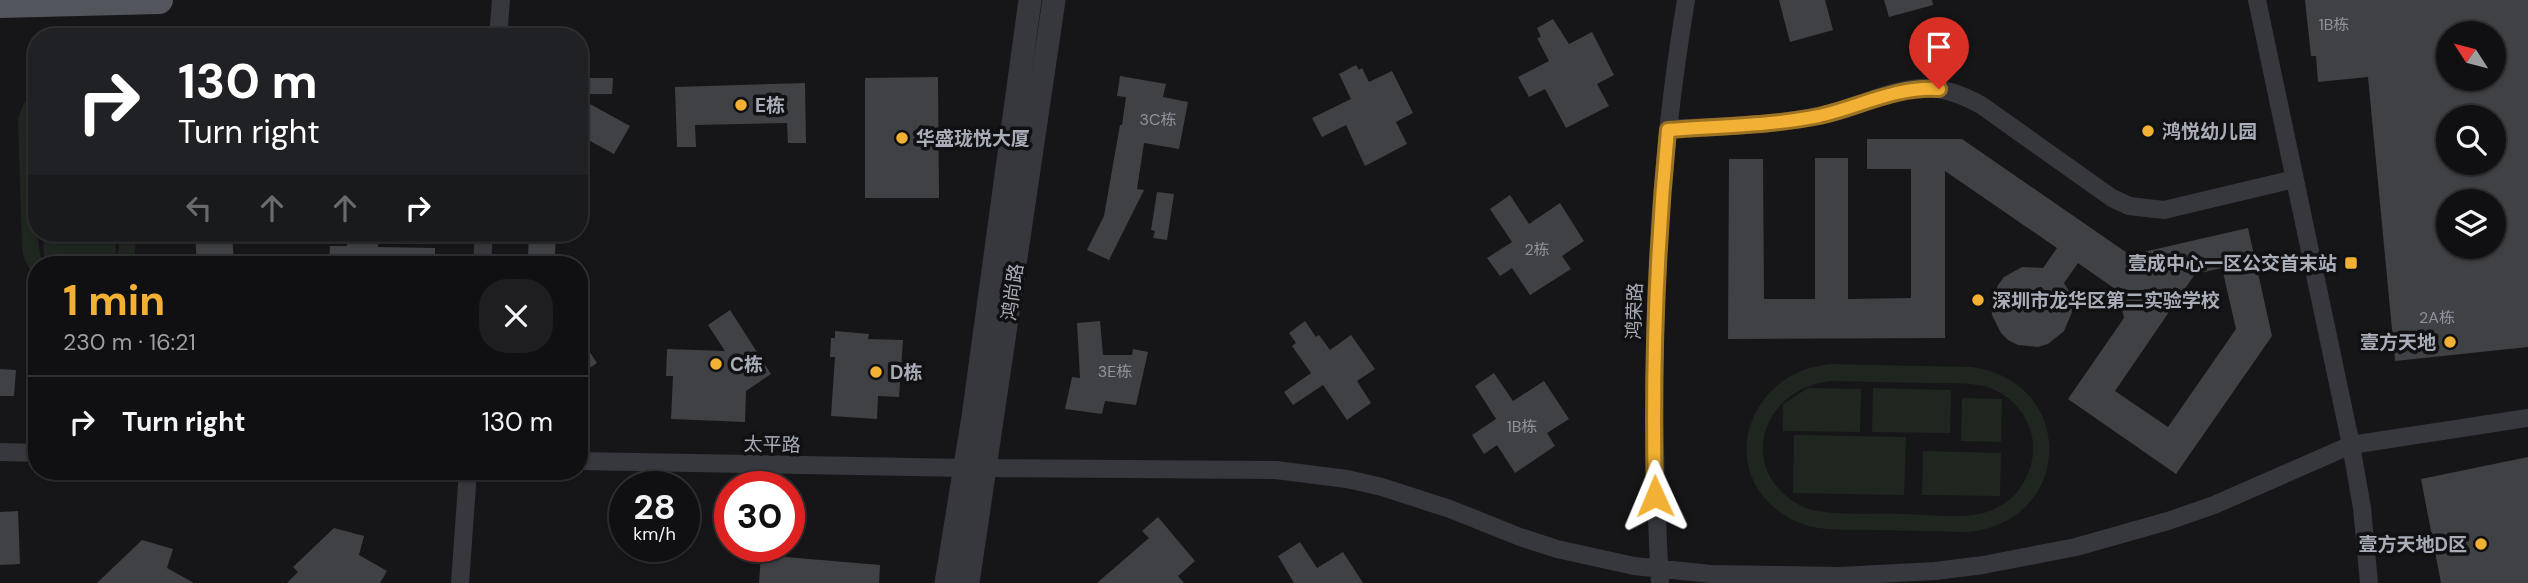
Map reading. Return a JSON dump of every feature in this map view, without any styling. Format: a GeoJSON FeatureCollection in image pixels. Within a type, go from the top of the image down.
{"type":"FeatureCollection","features":[{"type":"Feature","properties":{"kind":"main road"},"geometry":{"type":"LineString","coordinates":[[0,4],[159,0]]}},
{"type":"Feature","properties":{"kind":"street"},"geometry":{"type":"LineString","coordinates":[[499,28],[501,0]]}},
{"type":"Feature","properties":{"kind":"street","name":"鸿尚路"},"geometry":{"type":"LineString","coordinates":[[968,583],[976,468],[1030,0]]}},
{"type":"Feature","properties":{"kind":"street","name":"鸿尚路"},"geometry":{"type":"LineString","coordinates":[[946,583],[976,468],[1054,0]]}},
{"type":"Feature","properties":{"kind":"street","name":"鸿荣路"},"geometry":{"type":"LineString","coordinates":[[1660,576],[1655,496],[1653,349],[1661,203],[1686,0]]}},
{"type":"Feature","properties":{"kind":"street"},"geometry":{"type":"LineString","coordinates":[[2257,0],[2351,445],[2362,508],[2369,583]]}},
{"type":"Feature","properties":{"kind":"street"},"geometry":{"type":"LineString","coordinates":[[1668,130],[1768,124],[1832,113],[1909,89],[1939,89],[1968,97],[2112,198],[2129,206],[2146,210],[2173,209],[2294,179]]}},
{"type":"Feature","properties":{"kind":"street","name":"太平路"},"geometry":{"type":"LineString","coordinates":[[588,461],[1276,470],[1382,487],[1417,497],[1557,549],[1660,576],[1864,576],[1935,571],[2030,557],[2123,535],[2258,487],[2351,445],[2528,418]]}},
{"type":"Feature","properties":{"kind":"street"},"geometry":{"type":"LineString","coordinates":[[0,452],[28,453]]}},
{"type":"Feature","properties":{"kind":"street"},"geometry":{"type":"LineString","coordinates":[[460,583],[467,480]]}},
{"type":"Feature","properties":{"kind":"shaded area"},"geometry":{"type":"Polygon","coordinates":[[[28,99],[28,242],[38,242],[41,256],[28,256],[28,266],[22,246],[18,119],[28,99]]]}},
{"type":"Feature","properties":{"kind":"shaded area"},"geometry":{"type":"Polygon","coordinates":[[[43,242],[115,242],[116,254],[44,256],[43,242]]]}},
{"type":"Feature","properties":{"kind":"shaded area"},"geometry":{"type":"Polygon","coordinates":[[[119,242],[136,242],[134,256],[116,256],[119,242]]]}},
{"type":"Feature","properties":{"kind":"shaded area"},"geometry":{"type":"Polygon","coordinates":[[[1831,364],[1971,367],[2006,378],[2031,397],[2045,423],[2049,451],[2044,480],[2028,504],[2002,523],[1967,532],[1832,529],[1791,519],[1767,501],[1752,478],[1747,453],[1750,428],[1760,405],[1778,385],[1801,371],[1831,364]],[[1831,381],[1809,386],[1790,396],[1776,411],[1767,428],[1763,446],[1765,465],[1774,483],[1799,504],[1835,513],[1969,515],[2000,506],[2012,498],[2025,480],[2033,455],[2032,435],[2021,411],[2001,393],[1970,384],[1831,381]]]}},
{"type":"Feature","properties":{"kind":"shaded area"},"geometry":{"type":"Polygon","coordinates":[[[1808,388],[1861,389],[1860,432],[1783,431],[1783,404],[1808,388]]]}},
{"type":"Feature","properties":{"kind":"shaded area"},"geometry":{"type":"Polygon","coordinates":[[[1873,388],[1951,390],[1950,433],[1872,432],[1873,388]]]}},
{"type":"Feature","properties":{"kind":"shaded area"},"geometry":{"type":"Polygon","coordinates":[[[1962,398],[2002,399],[2001,442],[1961,441],[1962,398]]]}},
{"type":"Feature","properties":{"kind":"shaded area"},"geometry":{"type":"Polygon","coordinates":[[[1794,435],[1906,437],[1904,495],[1793,493],[1794,435]]]}},
{"type":"Feature","properties":{"kind":"shaded area"},"geometry":{"type":"Polygon","coordinates":[[[1923,451],[2001,453],[2000,496],[1922,495],[1923,451]]]}},
{"type":"Feature","properties":{"kind":"building"},"geometry":{"type":"Polygon","coordinates":[[[1779,0],[1825,0],[1833,30],[1790,42],[1779,0]]]}},
{"type":"Feature","properties":{"kind":"building"},"geometry":{"type":"Polygon","coordinates":[[[1884,0],[1932,0],[1933,5],[1889,17],[1884,0]]]}},
{"type":"Feature","properties":{"kind":"building"},"geometry":{"type":"Polygon","coordinates":[[[2305,0],[2528,0],[2528,347],[2395,361],[2368,77],[2318,82],[2316,56],[2311,56],[2305,0]]]}},
{"type":"Feature","properties":{"kind":"building"},"geometry":{"type":"Polygon","coordinates":[[[1553,19],[1569,44],[1592,32],[1614,75],[1597,84],[1609,106],[1566,128],[1545,89],[1529,97],[1518,77],[1549,61],[1537,38],[1541,37],[1537,28],[1553,19]]]}},
{"type":"Feature","properties":{"kind":"building"},"geometry":{"type":"Polygon","coordinates":[[[1356,65],[1359,70],[1362,68],[1369,82],[1392,71],[1413,113],[1396,122],[1407,144],[1365,166],[1346,125],[1322,137],[1312,118],[1351,99],[1339,74],[1356,65]]]}},
{"type":"Feature","properties":{"kind":"building"},"geometry":{"type":"Polygon","coordinates":[[[1120,76],[1166,84],[1163,97],[1188,102],[1179,149],[1144,143],[1137,189],[1144,190],[1109,260],[1087,250],[1104,216],[1122,125],[1126,97],[1117,96],[1120,76]]]}},
{"type":"Feature","properties":{"kind":"building","name":"华盛珑悦大厦"},"geometry":{"type":"Polygon","coordinates":[[[938,77],[939,198],[865,198],[865,78],[938,77]]]}},
{"type":"Feature","properties":{"kind":"building"},"geometry":{"type":"Polygon","coordinates":[[[588,78],[613,78],[612,94],[588,94],[588,78]]]}},
{"type":"Feature","properties":{"kind":"building","name":"E栋"},"geometry":{"type":"Polygon","coordinates":[[[805,83],[806,143],[788,143],[787,123],[695,125],[696,147],[677,147],[675,87],[805,83]]]}},
{"type":"Feature","properties":{"kind":"building"},"geometry":{"type":"Polygon","coordinates":[[[588,103],[630,126],[614,154],[588,140],[588,103]]]}},
{"type":"Feature","properties":{"kind":"building"},"geometry":{"type":"Polygon","coordinates":[[[1867,139],[1962,139],[2130,255],[2248,228],[2272,336],[2176,474],[2068,399],[2124,318],[2118,291],[2078,263],[2064,283],[2069,291],[2072,312],[2064,331],[2048,344],[2038,347],[2018,345],[2008,340],[2001,333],[1992,315],[1991,305],[1998,285],[2004,277],[2022,267],[2043,268],[2057,248],[1945,171],[1945,338],[1728,339],[1729,159],[1763,159],[1764,299],[1815,299],[1815,158],[1848,158],[1848,299],[1911,298],[1911,169],[1867,169],[1867,139]],[[2222,268],[2195,274],[2115,391],[2168,427],[2236,329],[2222,268]]]}},
{"type":"Feature","properties":{"kind":"building"},"geometry":{"type":"Polygon","coordinates":[[[1157,192],[1174,194],[1167,240],[1153,238],[1155,231],[1151,230],[1157,192]]]}},
{"type":"Feature","properties":{"kind":"building"},"geometry":{"type":"Polygon","coordinates":[[[1510,195],[1529,224],[1560,203],[1584,241],[1562,256],[1571,269],[1530,295],[1512,268],[1500,276],[1487,258],[1512,242],[1490,209],[1510,195]]]}},
{"type":"Feature","properties":{"kind":"building"},"geometry":{"type":"Polygon","coordinates":[[[196,242],[233,242],[233,256],[196,256],[196,242]]]}},
{"type":"Feature","properties":{"kind":"building"},"geometry":{"type":"Polygon","coordinates":[[[347,242],[378,242],[378,247],[435,248],[435,256],[329,256],[330,246],[347,246],[347,242]]]}},
{"type":"Feature","properties":{"kind":"building"},"geometry":{"type":"Polygon","coordinates":[[[529,242],[556,242],[555,256],[528,255],[529,242]]]}},
{"type":"Feature","properties":{"kind":"building","name":"C栋"},"geometry":{"type":"Polygon","coordinates":[[[730,310],[771,374],[746,391],[745,422],[671,419],[673,376],[666,376],[667,349],[725,351],[708,325],[730,310]]]}},
{"type":"Feature","properties":{"kind":"building"},"geometry":{"type":"Polygon","coordinates":[[[1100,321],[1103,355],[1132,355],[1133,349],[1148,352],[1136,405],[1105,401],[1102,414],[1065,409],[1072,377],[1080,378],[1077,323],[1100,321]]]}},
{"type":"Feature","properties":{"kind":"building"},"geometry":{"type":"Polygon","coordinates":[[[1305,321],[1316,337],[1319,335],[1330,350],[1351,335],[1375,369],[1357,381],[1371,403],[1347,420],[1323,385],[1293,405],[1284,392],[1311,373],[1292,346],[1296,343],[1289,333],[1305,321]]]}},
{"type":"Feature","properties":{"kind":"building","name":"D栋"},"geometry":{"type":"Polygon","coordinates":[[[835,331],[869,334],[868,339],[903,340],[899,397],[878,396],[877,419],[831,416],[835,357],[830,357],[831,338],[835,338],[835,331]]]}},
{"type":"Feature","properties":{"kind":"building"},"geometry":{"type":"Polygon","coordinates":[[[588,350],[597,363],[588,369],[588,350]]]}},
{"type":"Feature","properties":{"kind":"building"},"geometry":{"type":"Polygon","coordinates":[[[0,369],[16,370],[14,396],[0,396],[0,369]]]}},
{"type":"Feature","properties":{"kind":"building"},"geometry":{"type":"Polygon","coordinates":[[[1494,373],[1513,401],[1544,381],[1569,419],[1547,433],[1555,446],[1515,473],[1497,445],[1484,454],[1472,435],[1496,419],[1475,386],[1494,373]]]}},
{"type":"Feature","properties":{"kind":"building","name":"壹方天地D区"},"geometry":{"type":"Polygon","coordinates":[[[2528,457],[2528,583],[2441,583],[2421,479],[2528,457]]]}},
{"type":"Feature","properties":{"kind":"building"},"geometry":{"type":"Polygon","coordinates":[[[18,511],[20,564],[0,565],[0,512],[18,511]]]}},
{"type":"Feature","properties":{"kind":"building"},"geometry":{"type":"Polygon","coordinates":[[[1158,517],[1195,561],[1178,576],[1184,583],[1097,583],[1149,538],[1142,531],[1158,517]]]}},
{"type":"Feature","properties":{"kind":"building"},"geometry":{"type":"Polygon","coordinates":[[[334,528],[364,536],[359,555],[387,571],[380,583],[287,583],[298,572],[293,567],[334,528]]]}},
{"type":"Feature","properties":{"kind":"building"},"geometry":{"type":"Polygon","coordinates":[[[142,540],[173,549],[167,568],[194,583],[97,583],[142,540]]]}},
{"type":"Feature","properties":{"kind":"building"},"geometry":{"type":"Polygon","coordinates":[[[1300,542],[1317,568],[1343,552],[1363,583],[1294,583],[1278,556],[1300,542]]]}},
{"type":"Feature","properties":{"kind":"building"},"geometry":{"type":"Polygon","coordinates":[[[805,559],[880,565],[879,583],[759,583],[760,562],[805,562],[805,559]]]}},
{"type":"Feature","properties":{"kind":"place","name":"E栋"},"geometry":{"type":"Point","coordinates":[741,105]}},
{"type":"Feature","properties":{"kind":"place","name":"鸿悦幼儿园"},"geometry":{"type":"Point","coordinates":[2148,131]}},
{"type":"Feature","properties":{"kind":"place","name":"华盛珑悦大厦"},"geometry":{"type":"Point","coordinates":[902,138]}},
{"type":"Feature","properties":{"kind":"place","name":"壹成中心一区公交首末站"},"geometry":{"type":"Point","coordinates":[2351,263]}},
{"type":"Feature","properties":{"kind":"place","name":"深圳市龙华区第二实验学校"},"geometry":{"type":"Point","coordinates":[1978,300]}},
{"type":"Feature","properties":{"kind":"place","name":"壹方天地"},"geometry":{"type":"Point","coordinates":[2450,342]}},
{"type":"Feature","properties":{"kind":"place","name":"C栋"},"geometry":{"type":"Point","coordinates":[716,364]}},
{"type":"Feature","properties":{"kind":"place","name":"D栋"},"geometry":{"type":"Point","coordinates":[876,372]}},
{"type":"Feature","properties":{"kind":"place","name":"壹方天地D区"},"geometry":{"type":"Point","coordinates":[2481,544]}},
{"type":"Feature","properties":{"kind":"route"},"geometry":{"type":"LineString","coordinates":[[1655,496],[1653,349],[1668,130],[1768,124],[1832,113],[1909,89],[1939,89]]}}]}
